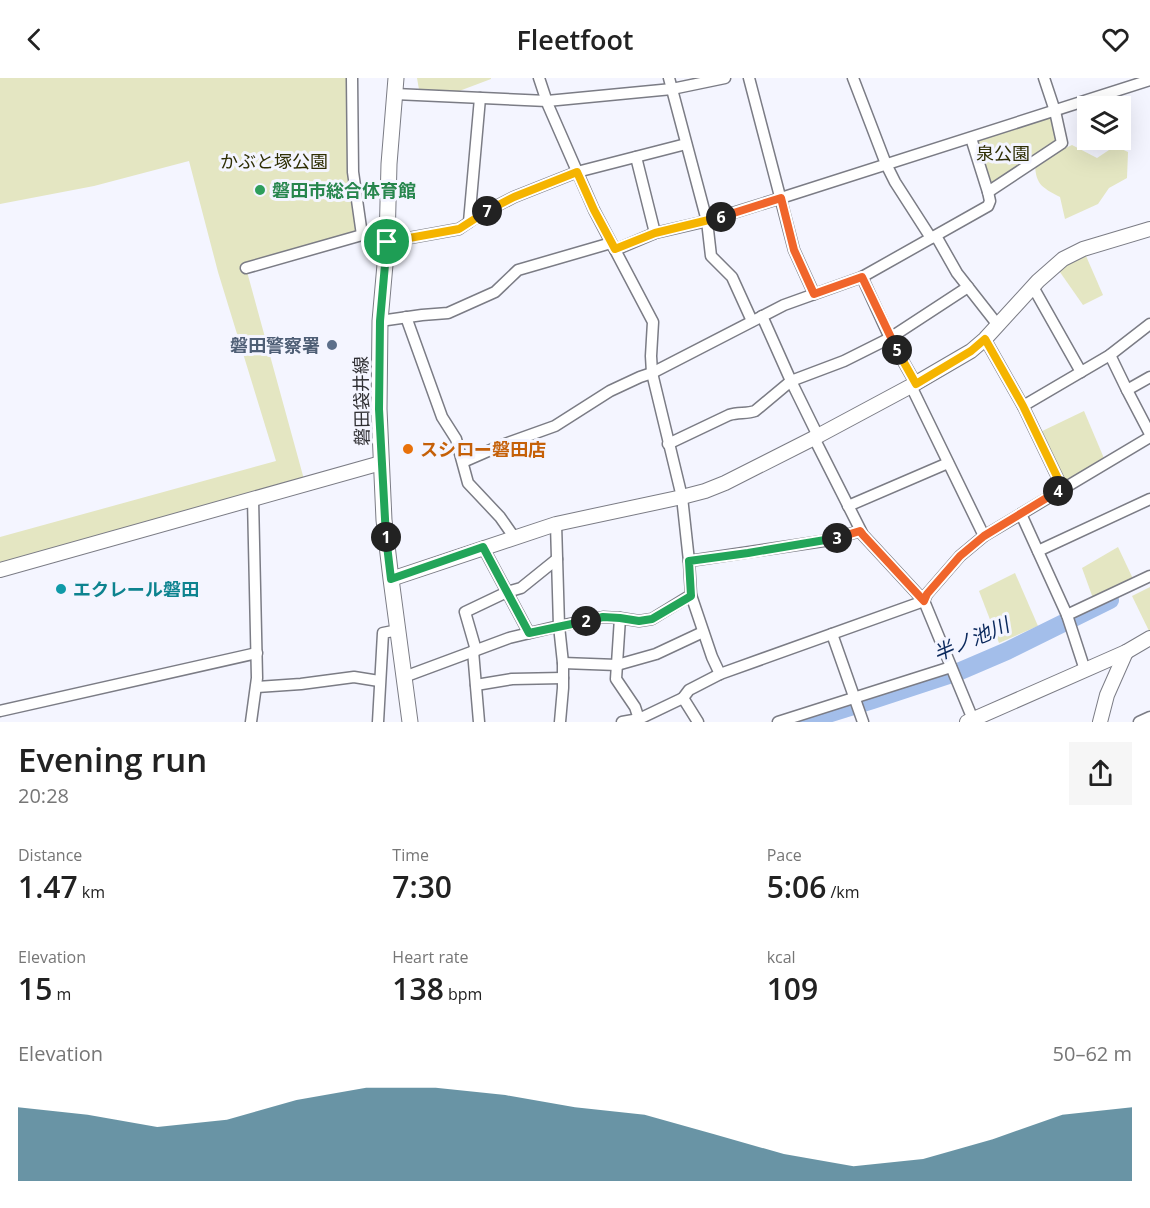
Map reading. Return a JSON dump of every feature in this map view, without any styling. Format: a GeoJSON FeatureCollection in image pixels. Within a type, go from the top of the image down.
{"type":"FeatureCollection","features":[{"type":"Feature","properties":{"kind":"main road","name":"磐田袋井線"},"geometry":{"type":"LineString","coordinates":[[396,78],[380,321],[379,409],[384,520],[410,722]]}},
{"type":"Feature","properties":{"kind":"street"},"geometry":{"type":"LineString","coordinates":[[352,78],[353,172],[362,235]]}},
{"type":"Feature","properties":{"kind":"street"},"geometry":{"type":"LineString","coordinates":[[539,78],[594,210],[653,322],[652,373],[682,497],[691,596],[720,674]]}},
{"type":"Feature","properties":{"kind":"street"},"geometry":{"type":"LineString","coordinates":[[395,94],[547,101],[725,78]]}},
{"type":"Feature","properties":{"kind":"street"},"geometry":{"type":"LineString","coordinates":[[748,78],[794,250],[814,294]]}},
{"type":"Feature","properties":{"kind":"street"},"geometry":{"type":"LineString","coordinates":[[853,78],[895,182],[957,273],[997,324]]}},
{"type":"Feature","properties":{"kind":"street"},"geometry":{"type":"LineString","coordinates":[[988,192],[1062,143],[1044,78]]}},
{"type":"Feature","properties":{"kind":"street"},"geometry":{"type":"LineString","coordinates":[[380,321],[448,313],[495,292],[518,270],[707,221],[1150,80]]}},
{"type":"Feature","properties":{"kind":"street"},"geometry":{"type":"LineString","coordinates":[[670,84],[707,221],[711,256],[732,277],[757,318],[791,381],[860,531],[924,601],[971,721],[1126,652],[1150,638]]}},
{"type":"Feature","properties":{"kind":"street"},"geometry":{"type":"LineString","coordinates":[[469,222],[480,98]]}},
{"type":"Feature","properties":{"kind":"street"},"geometry":{"type":"LineString","coordinates":[[462,462],[555,426],[610,392],[784,305],[862,277],[988,206],[990,201],[988,192],[971,138]]}},
{"type":"Feature","properties":{"kind":"street"},"geometry":{"type":"LineString","coordinates":[[246,268],[362,235],[387,242],[459,229],[481,214],[514,197],[577,172],[686,144]]}},
{"type":"Feature","properties":{"kind":"street"},"geometry":{"type":"LineString","coordinates":[[636,157],[655,233]]}},
{"type":"Feature","properties":{"kind":"street"},"geometry":{"type":"LineString","coordinates":[[391,579],[556,524],[682,497],[725,483],[914,385],[971,351],[1055,265],[1073,254],[1150,229]]}},
{"type":"Feature","properties":{"kind":"street"},"geometry":{"type":"LineString","coordinates":[[862,277],[984,536]]}},
{"type":"Feature","properties":{"kind":"street"},"geometry":{"type":"LineString","coordinates":[[668,444],[729,415],[755,411],[791,381],[844,361],[890,338],[968,287]]}},
{"type":"Feature","properties":{"kind":"street"},"geometry":{"type":"LineString","coordinates":[[1033,287],[1082,372]]}},
{"type":"Feature","properties":{"kind":"street"},"geometry":{"type":"LineString","coordinates":[[406,317],[442,417],[456,439],[468,483],[500,517],[514,537]]}},
{"type":"Feature","properties":{"kind":"street"},"geometry":{"type":"LineString","coordinates":[[1023,406],[1110,355],[1150,324]]}},
{"type":"Feature","properties":{"kind":"street"},"geometry":{"type":"LineString","coordinates":[[985,339],[1023,406],[1063,489]]}},
{"type":"Feature","properties":{"kind":"street"},"geometry":{"type":"LineString","coordinates":[[622,722],[639,719],[683,698],[689,690],[720,674],[924,601],[927,594],[960,556],[984,536],[1150,435],[1110,355]]}},
{"type":"Feature","properties":{"kind":"street"},"geometry":{"type":"LineString","coordinates":[[1127,390],[1150,377]]}},
{"type":"Feature","properties":{"kind":"street"},"geometry":{"type":"LineString","coordinates":[[0,570],[381,463]]}},
{"type":"Feature","properties":{"kind":"street"},"geometry":{"type":"LineString","coordinates":[[848,506],[948,463]]}},
{"type":"Feature","properties":{"kind":"street"},"geometry":{"type":"LineString","coordinates":[[251,722],[256,687],[257,653],[253,499]]}},
{"type":"Feature","properties":{"kind":"street"},"geometry":{"type":"LineString","coordinates":[[1038,552],[1150,499]]}},
{"type":"Feature","properties":{"kind":"street"},"geometry":{"type":"LineString","coordinates":[[1021,514],[1067,615],[1086,670]]}},
{"type":"Feature","properties":{"kind":"street"},"geometry":{"type":"LineString","coordinates":[[556,524],[559,626],[563,663],[560,722]]}},
{"type":"Feature","properties":{"kind":"street"},"geometry":{"type":"LineString","coordinates":[[689,561],[830,540],[860,531]]}},
{"type":"Feature","properties":{"kind":"street"},"geometry":{"type":"LineString","coordinates":[[483,547],[529,633]]}},
{"type":"Feature","properties":{"kind":"street"},"geometry":{"type":"LineString","coordinates":[[479,722],[474,650],[465,612],[507,592],[521,588],[557,559]]}},
{"type":"Feature","properties":{"kind":"street"},"geometry":{"type":"LineString","coordinates":[[1067,615],[1150,576]]}},
{"type":"Feature","properties":{"kind":"street"},"geometry":{"type":"LineString","coordinates":[[404,677],[474,650],[529,633],[603,617],[639,621],[652,619],[691,596]]}},
{"type":"Feature","properties":{"kind":"street"},"geometry":{"type":"LineString","coordinates":[[620,618],[616,679],[635,707],[639,719]]}},
{"type":"Feature","properties":{"kind":"street"},"geometry":{"type":"LineString","coordinates":[[378,722],[383,633],[398,630]]}},
{"type":"Feature","properties":{"kind":"street"},"geometry":{"type":"LineString","coordinates":[[563,663],[617,665],[656,654],[703,632]]}},
{"type":"Feature","properties":{"kind":"street"},"geometry":{"type":"LineString","coordinates":[[832,634],[863,722]]}},
{"type":"Feature","properties":{"kind":"street"},"geometry":{"type":"LineString","coordinates":[[1100,722],[1107,695],[1126,652]]}},
{"type":"Feature","properties":{"kind":"street"},"geometry":{"type":"LineString","coordinates":[[0,711],[257,653]]}},
{"type":"Feature","properties":{"kind":"street"},"geometry":{"type":"LineString","coordinates":[[778,722],[951,667]]}},
{"type":"Feature","properties":{"kind":"street"},"geometry":{"type":"LineString","coordinates":[[256,687],[354,677],[379,681]]}},
{"type":"Feature","properties":{"kind":"street"},"geometry":{"type":"LineString","coordinates":[[476,685],[512,678],[563,678]]}},
{"type":"Feature","properties":{"kind":"street"},"geometry":{"type":"LineString","coordinates":[[683,698],[698,722]]}},
{"type":"Feature","properties":{"kind":"street"},"geometry":{"type":"LineString","coordinates":[[1138,722],[1150,717]]}},
{"type":"Feature","properties":{"kind":"green space","name":"かぶと塚公園"},"geometry":{"type":"Polygon","coordinates":[[[0,78],[352,78],[362,235],[246,268],[305,483],[0,566],[0,537],[276,461],[218,272],[189,161],[94,186],[0,204],[0,78]]]}},
{"type":"Feature","properties":{"kind":"green space"},"geometry":{"type":"Polygon","coordinates":[[[417,78],[491,79],[438,99],[421,101],[417,78]]]}},
{"type":"Feature","properties":{"kind":"green space","name":"泉公園"},"geometry":{"type":"Polygon","coordinates":[[[1049,113],[1062,143],[1055,153],[1072,145],[1077,150],[1097,158],[1109,150],[1124,150],[1128,152],[1127,178],[1109,188],[1098,204],[1065,219],[1060,197],[1040,184],[1036,175],[1035,161],[988,192],[971,138],[1049,113]]]}},
{"type":"Feature","properties":{"kind":"green space"},"geometry":{"type":"Polygon","coordinates":[[[1083,249],[1103,295],[1083,305],[1055,265],[1083,249]]]}},
{"type":"Feature","properties":{"kind":"green space"},"geometry":{"type":"Polygon","coordinates":[[[1084,411],[1106,463],[1063,489],[1036,434],[1084,411]]]}},
{"type":"Feature","properties":{"kind":"green space"},"geometry":{"type":"Polygon","coordinates":[[[1118,547],[1135,583],[1094,601],[1082,568],[1118,547]]]}},
{"type":"Feature","properties":{"kind":"green space"},"geometry":{"type":"Polygon","coordinates":[[[1015,573],[1038,626],[999,643],[979,591],[1015,573]]]}},
{"type":"Feature","properties":{"kind":"green space"},"geometry":{"type":"Polygon","coordinates":[[[1150,587],[1150,633],[1132,596],[1150,587]]]}},
{"type":"Feature","properties":{"kind":"waterway","name":"半ノ池川"},"geometry":{"type":"LineString","coordinates":[[802,722],[958,672],[1007,651],[1110,600]]}},
{"type":"Feature","properties":{"kind":"place","name":"磐田市総合体育館"},"geometry":{"type":"Point","coordinates":[260,190]}},
{"type":"Feature","properties":{"kind":"place","name":"磐田警察署"},"geometry":{"type":"Point","coordinates":[332,345]}},
{"type":"Feature","properties":{"kind":"place","name":"スシロー磐田店"},"geometry":{"type":"Point","coordinates":[408,449]}},
{"type":"Feature","properties":{"kind":"place","name":"エクレール磐田"},"geometry":{"type":"Point","coordinates":[61,589]}},
{"type":"Feature","properties":{"kind":"route"},"geometry":{"type":"LineString","coordinates":[[577,172],[615,249],[655,233],[707,221],[781,198],[794,250],[814,294],[862,277],[890,338],[916,384],[971,351],[985,339],[1023,406],[1063,489],[984,536],[960,556],[927,594],[924,601],[860,531],[830,540],[689,561],[691,596],[652,619],[639,621],[603,617],[529,633],[483,547],[391,579],[384,520],[379,409],[380,321],[387,242],[459,229],[481,214],[514,197],[577,172]]}}]}
